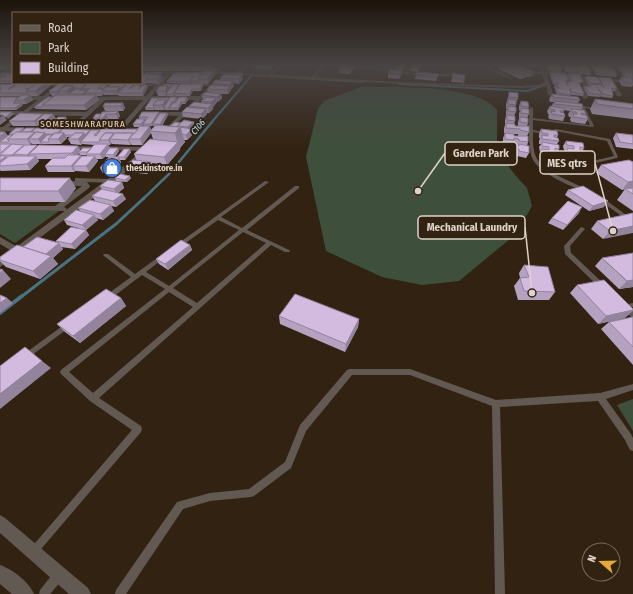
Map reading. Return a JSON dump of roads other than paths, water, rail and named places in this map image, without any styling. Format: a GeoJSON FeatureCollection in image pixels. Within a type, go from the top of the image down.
{"type":"FeatureCollection","features":[{"type":"Feature","properties":{"kind":"street"},"geometry":{"type":"LineString","coordinates":[[1,130],[50,93]]}},
{"type":"Feature","properties":{"kind":"street"},"geometry":{"type":"LineString","coordinates":[[120,130],[152,93]]}},
{"type":"Feature","properties":{"kind":"street"},"geometry":{"type":"LineString","coordinates":[[0,264],[111,181],[153,144],[205,93]]}},
{"type":"Feature","properties":{"kind":"street"},"geometry":{"type":"LineString","coordinates":[[583,93],[585,97]]}},
{"type":"Feature","properties":{"kind":"street"},"geometry":{"type":"LineString","coordinates":[[0,98],[61,98]]}},
{"type":"Feature","properties":{"kind":"street"},"geometry":{"type":"LineString","coordinates":[[75,98],[200,98]]}},
{"type":"Feature","properties":{"kind":"street"},"geometry":{"type":"LineString","coordinates":[[71,130],[104,98]]}},
{"type":"Feature","properties":{"kind":"street"},"geometry":{"type":"LineString","coordinates":[[0,113],[88,114]]}},
{"type":"Feature","properties":{"kind":"street"},"geometry":{"type":"LineString","coordinates":[[134,114],[141,114]]}},
{"type":"Feature","properties":{"kind":"street"},"geometry":{"type":"LineString","coordinates":[[148,114],[183,114]]}},
{"type":"Feature","properties":{"kind":"street"},"geometry":{"type":"LineString","coordinates":[[1,130],[35,130]]}},
{"type":"Feature","properties":{"kind":"street"},"geometry":{"type":"LineString","coordinates":[[43,130],[128,130]]}},
{"type":"Feature","properties":{"kind":"street"},"geometry":{"type":"LineString","coordinates":[[159,130],[167,130]]}},
{"type":"Feature","properties":{"kind":"street"},"geometry":{"type":"LineString","coordinates":[[62,148],[153,144]]}},
{"type":"Feature","properties":{"kind":"street"},"geometry":{"type":"LineString","coordinates":[[57,209],[86,186],[83,184],[54,182],[111,181]]}},
{"type":"Feature","properties":{"kind":"street"},"geometry":{"type":"LineString","coordinates":[[0,208],[73,209]]}},
{"type":"Feature","properties":{"kind":"street"},"geometry":{"type":"LineString","coordinates":[[0,240],[18,250]]}},
{"type":"Feature","properties":{"kind":"street"},"geometry":{"type":"LineString","coordinates":[[0,252],[10,246]]}},
{"type":"Feature","properties":{"kind":"street"},"geometry":{"type":"LineString","coordinates":[[0,523],[82,594]]}},
{"type":"Feature","properties":{"kind":"street"},"geometry":{"type":"LineString","coordinates":[[0,573],[25,594]]}},
{"type":"Feature","properties":{"kind":"lane"},"geometry":{"type":"LineString","coordinates":[[531,119],[592,126],[583,107],[605,110]]}},
{"type":"Feature","properties":{"kind":"lane"},"geometry":{"type":"LineString","coordinates":[[531,108],[533,157],[549,172],[590,193]]}},
{"type":"Feature","properties":{"kind":"lane"},"geometry":{"type":"LineString","coordinates":[[532,131],[545,133],[556,130],[609,140],[616,157],[549,172]]}},
{"type":"Feature","properties":{"kind":"lane"},"geometry":{"type":"LineString","coordinates":[[174,250],[267,182]]}},
{"type":"Feature","properties":{"kind":"lane"},"geometry":{"type":"LineString","coordinates":[[33,552],[138,429],[93,398],[64,372],[297,187]]}},
{"type":"Feature","properties":{"kind":"lane"},"geometry":{"type":"LineString","coordinates":[[596,196],[633,222]]}},
{"type":"Feature","properties":{"kind":"lane"},"geometry":{"type":"LineString","coordinates":[[218,218],[287,251]]}},
{"type":"Feature","properties":{"kind":"lane"},"geometry":{"type":"LineString","coordinates":[[582,229],[567,246],[568,254],[608,291]]}},
{"type":"Feature","properties":{"kind":"lane"},"geometry":{"type":"LineString","coordinates":[[93,398],[270,243]]}},
{"type":"Feature","properties":{"kind":"lane"},"geometry":{"type":"LineString","coordinates":[[103,300],[167,254]]}},
{"type":"Feature","properties":{"kind":"lane"},"geometry":{"type":"LineString","coordinates":[[106,255],[135,277]]}},
{"type":"Feature","properties":{"kind":"lane"},"geometry":{"type":"LineString","coordinates":[[142,272],[197,306]]}},
{"type":"Feature","properties":{"kind":"lane"},"geometry":{"type":"LineString","coordinates":[[619,302],[633,314]]}},
{"type":"Feature","properties":{"kind":"lane"},"geometry":{"type":"LineString","coordinates":[[625,307],[633,305]]}},
{"type":"Feature","properties":{"kind":"lane"},"geometry":{"type":"LineString","coordinates":[[19,361],[77,319]]}},
{"type":"Feature","properties":{"kind":"lane"},"geometry":{"type":"LineString","coordinates":[[120,594],[180,505],[210,497],[251,493],[288,465],[303,428],[350,372],[410,372],[496,404],[600,397],[633,387]]}},
{"type":"Feature","properties":{"kind":"lane"},"geometry":{"type":"LineString","coordinates":[[600,397],[628,437],[633,447]]}},
{"type":"Feature","properties":{"kind":"lane"},"geometry":{"type":"LineString","coordinates":[[496,404],[500,594]]}},
{"type":"Feature","properties":{"kind":"lane"},"geometry":{"type":"LineString","coordinates":[[44,594],[60,575]]}},
{"type":"Feature","properties":{"kind":"waterway","name":"C106"},"geometry":{"type":"LineString","coordinates":[[211,123],[237,93]]}},
{"type":"Feature","properties":{"kind":"waterway","name":"C106"},"geometry":{"type":"LineString","coordinates":[[143,199],[169,174],[212,122]]}},
{"type":"Feature","properties":{"kind":"waterway","name":"C106"},"geometry":{"type":"LineString","coordinates":[[21,297],[116,224],[144,198]]}},
{"type":"Feature","properties":{"kind":"waterway","name":"C106"},"geometry":{"type":"LineString","coordinates":[[0,313],[22,296]]}},
{"type":"Feature","properties":{"kind":"place","name":"theskinstore.in"},"geometry":{"type":"Point","coordinates":[112,168]}},
{"type":"Feature","properties":{"kind":"place","name":"Garden Park"},"geometry":{"type":"Point","coordinates":[418,191]}},
{"type":"Feature","properties":{"kind":"place","name":"MES qtrs"},"geometry":{"type":"Point","coordinates":[613,231]}},
{"type":"Feature","properties":{"kind":"place","name":"Mechanical Laundry"},"geometry":{"type":"Point","coordinates":[532,293]}},
{"type":"Feature","properties":{"kind":"district","name":"SOMESHWARAPURA"},"geometry":{"type":"Point","coordinates":[83,124]}}]}
